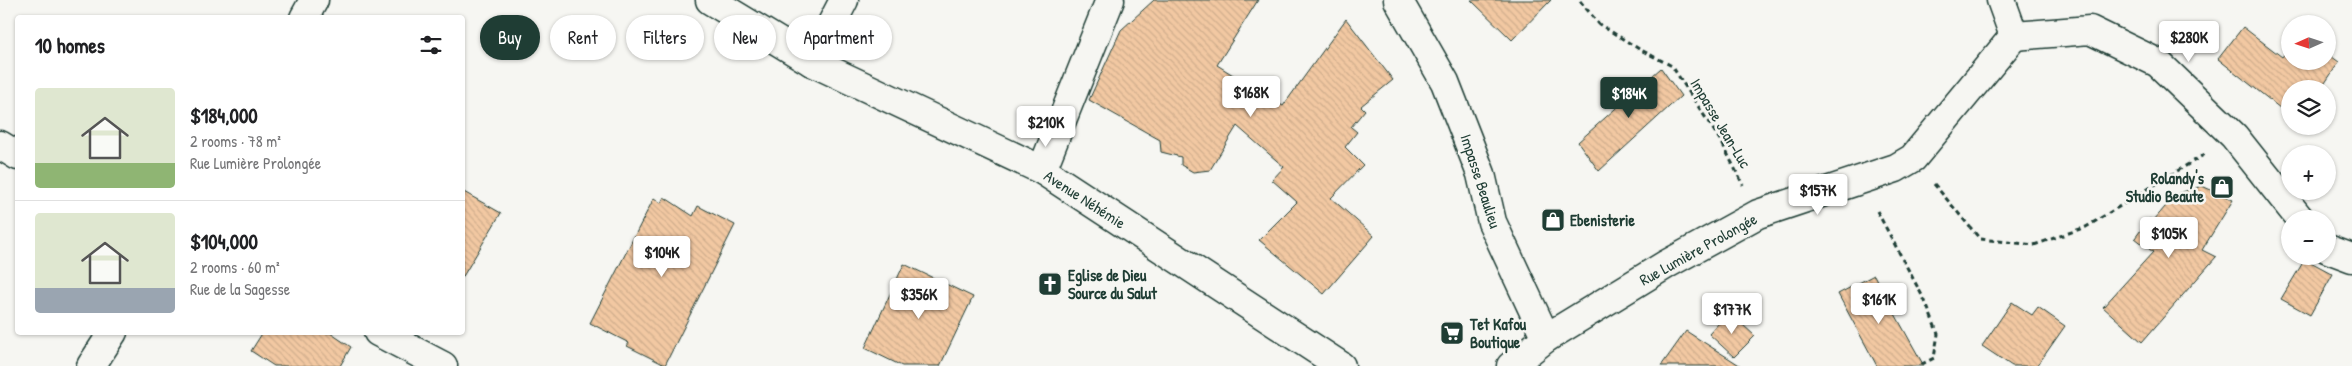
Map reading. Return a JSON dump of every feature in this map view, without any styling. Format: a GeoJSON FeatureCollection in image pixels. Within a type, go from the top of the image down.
{"type":"FeatureCollection","features":[{"type":"Feature","properties":{"kind":"street"},"geometry":{"type":"LineString","coordinates":[[306,15],[314,0]]}},
{"type":"Feature","properties":{"kind":"street","name":"Avenue Néhémie"},"geometry":{"type":"LineString","coordinates":[[710,0],[812,62],[1042,170],[1341,366]]}},
{"type":"Feature","properties":{"kind":"street"},"geometry":{"type":"LineString","coordinates":[[812,62],[844,0]]}},
{"type":"Feature","properties":{"kind":"street"},"geometry":{"type":"LineString","coordinates":[[1042,170],[1110,0]]}},
{"type":"Feature","properties":{"kind":"street","name":"Impasse Beaulieu"},"geometry":{"type":"LineString","coordinates":[[1398,0],[1445,82],[1481,174],[1492,222],[1546,338]]}},
{"type":"Feature","properties":{"kind":"street"},"geometry":{"type":"LineString","coordinates":[[2001,0],[2014,36],[2090,30],[2158,63],[2234,136],[2293,210]]}},
{"type":"Feature","properties":{"kind":"street","name":"Rue Lumière Prolongée"},"geometry":{"type":"LineString","coordinates":[[1511,366],[1546,338],[1667,264],[1758,214],[1896,168],[1913,158],[2014,36]]}},
{"type":"Feature","properties":{"kind":"street"},"geometry":{"type":"LineString","coordinates":[[0,145],[15,154]]}},
{"type":"Feature","properties":{"kind":"street"},"geometry":{"type":"LineString","coordinates":[[2336,252],[2352,258]]}},
{"type":"Feature","properties":{"kind":"street"},"geometry":{"type":"LineString","coordinates":[[91,366],[111,335]]}},
{"type":"Feature","properties":{"kind":"street"},"geometry":{"type":"LineString","coordinates":[[384,335],[443,366]]}},
{"type":"Feature","properties":{"kind":"path","name":"Impasse Jean-Luc"},"geometry":{"type":"LineString","coordinates":[[1580,1],[1599,24],[1639,49],[1672,66],[1722,143],[1758,214]]}},
{"type":"Feature","properties":{"kind":"path"},"geometry":{"type":"LineString","coordinates":[[1913,158],[1980,239],[2034,245],[2086,227],[2234,136]]}},
{"type":"Feature","properties":{"kind":"path"},"geometry":{"type":"LineString","coordinates":[[1860,179],[1925,301],[1938,334],[1934,358],[1918,366]]}},
{"type":"Feature","properties":{"kind":"building"},"geometry":{"type":"Polygon","coordinates":[[[1154,0],[1258,0],[1217,65],[1283,106],[1346,19],[1393,80],[1361,106],[1365,110],[1351,127],[1357,132],[1345,147],[1363,165],[1331,198],[1374,236],[1324,294],[1259,240],[1297,202],[1272,180],[1284,167],[1237,126],[1210,170],[1193,172],[1181,165],[1181,157],[1161,152],[1160,140],[1089,100],[1121,30],[1154,0]]]}},
{"type":"Feature","properties":{"kind":"building"},"geometry":{"type":"Polygon","coordinates":[[[1471,0],[1551,0],[1512,40],[1471,0]]]}},
{"type":"Feature","properties":{"kind":"building"},"geometry":{"type":"Polygon","coordinates":[[[2243,27],[2281,56],[2281,70],[2334,70],[2327,80],[2281,80],[2281,109],[2218,59],[2243,27]]]}},
{"type":"Feature","properties":{"kind":"building"},"geometry":{"type":"Polygon","coordinates":[[[1661,68],[1681,96],[1599,171],[1578,142],[1661,68]]]}},
{"type":"Feature","properties":{"kind":"building"},"geometry":{"type":"Polygon","coordinates":[[[2202,186],[2233,200],[2202,250],[2216,257],[2142,342],[2103,307],[2153,252],[2135,238],[2149,219],[2154,220],[2176,194],[2202,186]]]}},
{"type":"Feature","properties":{"kind":"building"},"geometry":{"type":"Polygon","coordinates":[[[465,193],[501,213],[465,273],[465,193]]]}},
{"type":"Feature","properties":{"kind":"building"},"geometry":{"type":"Polygon","coordinates":[[[664,197],[693,216],[698,206],[735,225],[665,365],[627,346],[629,343],[590,323],[654,198],[661,203],[664,197]]]}},
{"type":"Feature","properties":{"kind":"building"},"geometry":{"type":"Polygon","coordinates":[[[904,264],[973,297],[940,366],[902,366],[865,348],[904,264]]]}},
{"type":"Feature","properties":{"kind":"building"},"geometry":{"type":"Polygon","coordinates":[[[2301,265],[2316,265],[2333,274],[2310,315],[2281,299],[2301,265]]]}},
{"type":"Feature","properties":{"kind":"building"},"geometry":{"type":"Polygon","coordinates":[[[1874,275],[1924,366],[1877,366],[1838,294],[1874,275]]]}},
{"type":"Feature","properties":{"kind":"building"},"geometry":{"type":"Polygon","coordinates":[[[2012,302],[2032,315],[2038,307],[2065,326],[2037,366],[2012,366],[1982,346],[2012,302]]]}},
{"type":"Feature","properties":{"kind":"building"},"geometry":{"type":"Polygon","coordinates":[[[1729,312],[1755,336],[1734,357],[1709,334],[1729,312]]]}},
{"type":"Feature","properties":{"kind":"building"},"geometry":{"type":"Polygon","coordinates":[[[1686,331],[1741,366],[1661,366],[1686,331]]]}},
{"type":"Feature","properties":{"kind":"building"},"geometry":{"type":"Polygon","coordinates":[[[261,335],[333,335],[351,347],[340,366],[274,366],[251,351],[261,335]]]}},
{"type":"Feature","properties":{"kind":"place","name":"Rolandy's Studio Beaute"},"geometry":{"type":"Point","coordinates":[2222,187]}},
{"type":"Feature","properties":{"kind":"place","name":"Ebenisterie"},"geometry":{"type":"Point","coordinates":[1553,220]}},
{"type":"Feature","properties":{"kind":"place","name":"Eglise de Dieu Source du Salut"},"geometry":{"type":"Point","coordinates":[1050,284]}},
{"type":"Feature","properties":{"kind":"place","name":"Tet Kafou Boutique"},"geometry":{"type":"Point","coordinates":[1452,333]}}]}
